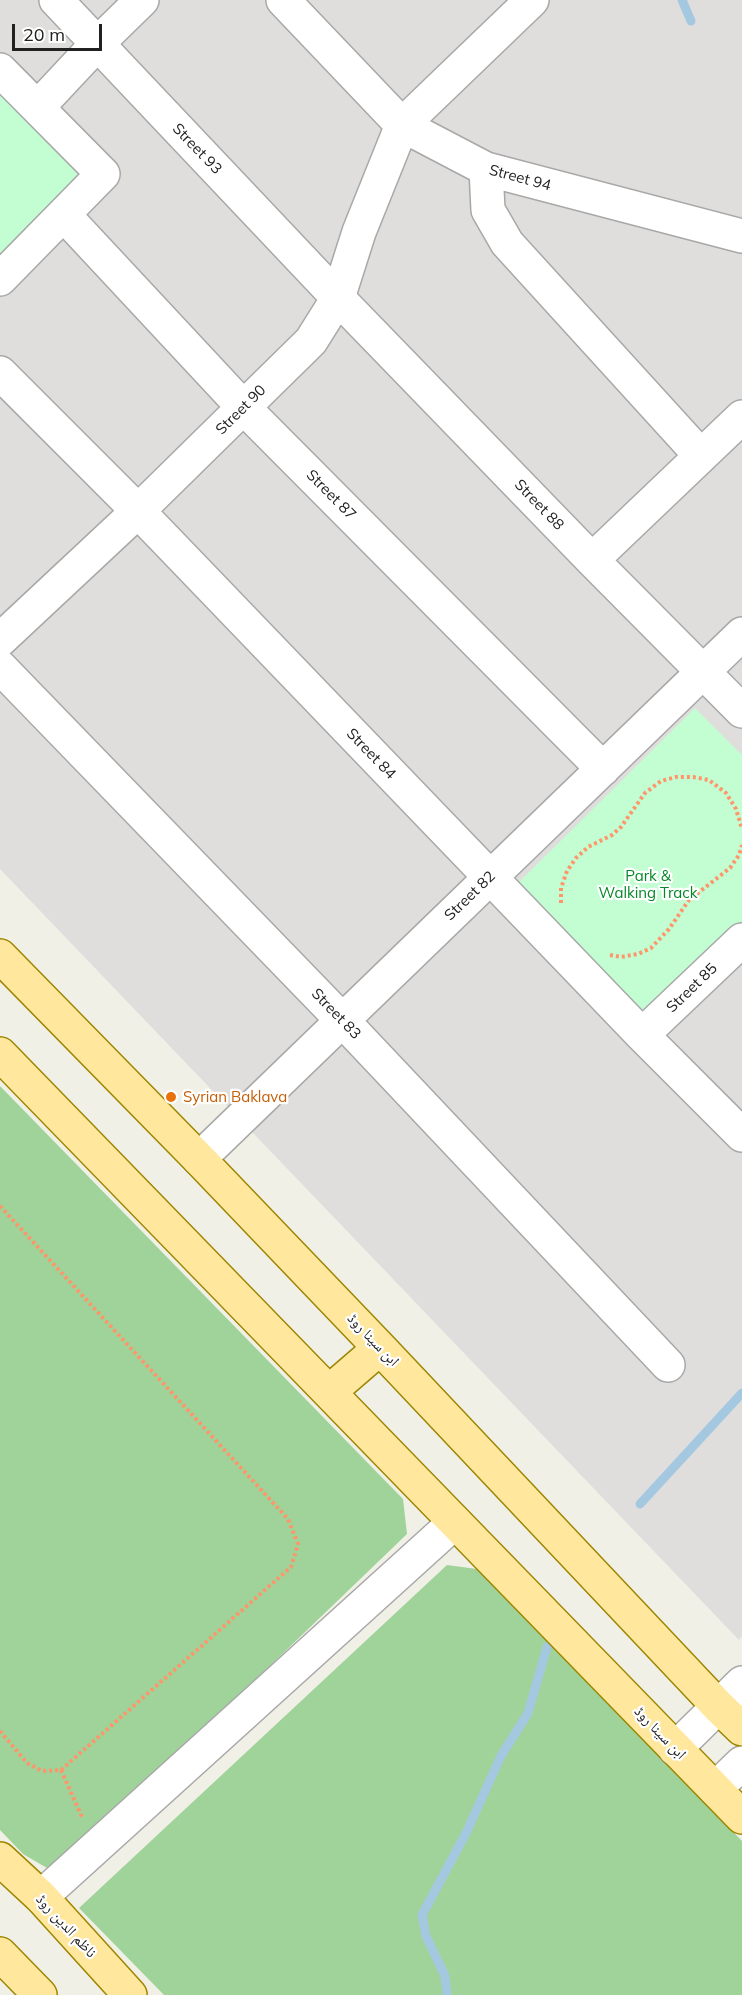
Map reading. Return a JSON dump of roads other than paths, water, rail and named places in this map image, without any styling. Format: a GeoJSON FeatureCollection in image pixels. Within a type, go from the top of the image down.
{"type":"FeatureCollection","features":[{"type":"Feature","properties":{"kind":"main road","name":"ابن سینا روڈ"},"geometry":{"type":"LineString","coordinates":[[0,956],[199,1159],[742,1729]]}},
{"type":"Feature","properties":{"kind":"main road","name":"ابن سینا روڈ"},"geometry":{"type":"LineString","coordinates":[[0,1054],[742,1817]]}},
{"type":"Feature","properties":{"kind":"main road"},"geometry":{"type":"LineString","coordinates":[[329,1392],[380,1348]]}},
{"type":"Feature","properties":{"kind":"main road","name":"ناظم الدین روڈ"},"geometry":{"type":"LineString","coordinates":[[0,1859],[41,1897],[130,1995]]}},
{"type":"Feature","properties":{"kind":"main road"},"geometry":{"type":"LineString","coordinates":[[0,1954],[40,1995]]}},
{"type":"Feature","properties":{"kind":"street","name":"Street 93"},"geometry":{"type":"LineString","coordinates":[[56,0],[338,298]]}},
{"type":"Feature","properties":{"kind":"street"},"geometry":{"type":"LineString","coordinates":[[38,107],[142,0]]}},
{"type":"Feature","properties":{"kind":"street","name":"Street 94"},"geometry":{"type":"LineString","coordinates":[[283,0],[402,125],[486,169],[742,237]]}},
{"type":"Feature","properties":{"kind":"street"},"geometry":{"type":"LineString","coordinates":[[402,125],[532,0]]}},
{"type":"Feature","properties":{"kind":"street"},"geometry":{"type":"LineString","coordinates":[[0,70],[103,174],[0,279]]}},
{"type":"Feature","properties":{"kind":"street","name":"Street 90"},"geometry":{"type":"LineString","coordinates":[[0,640],[138,511],[311,341],[338,298],[359,232],[402,125]]}},
{"type":"Feature","properties":{"kind":"street"},"geometry":{"type":"LineString","coordinates":[[486,169],[488,210],[507,243],[701,456]]}},
{"type":"Feature","properties":{"kind":"street","name":"Street 87"},"geometry":{"type":"LineString","coordinates":[[64,215],[243,407],[603,769]]}},
{"type":"Feature","properties":{"kind":"street","name":"Street 88"},"geometry":{"type":"LineString","coordinates":[[338,298],[742,711]]}},
{"type":"Feature","properties":{"kind":"street","name":"Street 84"},"geometry":{"type":"LineString","coordinates":[[0,373],[138,511],[642,1035],[742,1135]]}},
{"type":"Feature","properties":{"kind":"street"},"geometry":{"type":"LineString","coordinates":[[592,560],[742,417]]}},
{"type":"Feature","properties":{"kind":"street","name":"Street 82"},"geometry":{"type":"LineString","coordinates":[[199,1159],[742,634]]}},
{"type":"Feature","properties":{"kind":"street","name":"Street 83"},"geometry":{"type":"LineString","coordinates":[[0,667],[342,1020],[668,1365]]}},
{"type":"Feature","properties":{"kind":"street","name":"Street 85"},"geometry":{"type":"LineString","coordinates":[[642,1035],[742,940]]}},
{"type":"Feature","properties":{"kind":"street"},"geometry":{"type":"LineString","coordinates":[[41,1897],[455,1522]]}},
{"type":"Feature","properties":{"kind":"street"},"geometry":{"type":"LineString","coordinates":[[675,1749],[742,1683]]}},
{"type":"Feature","properties":{"kind":"street"},"geometry":{"type":"LineString","coordinates":[[715,1790],[742,1763]]}},
{"type":"Feature","properties":{"kind":"waterway"},"geometry":{"type":"LineString","coordinates":[[682,0],[691,21]]}},
{"type":"Feature","properties":{"kind":"waterway"},"geometry":{"type":"LineString","coordinates":[[640,1504],[742,1393]]}},
{"type":"Feature","properties":{"kind":"waterway"},"geometry":{"type":"LineString","coordinates":[[447,1995],[445,1976],[426,1936],[422,1915],[466,1833],[501,1756],[528,1713],[547,1647]]}},
{"type":"Feature","properties":{"kind":"place","name":"Syrian Baklava"},"geometry":{"type":"Point","coordinates":[171,1097]}},
{"type":"Feature","properties":{"kind":"park label","name":"Park & Walking Track"},"geometry":{"type":"Point","coordinates":[648,884]}}]}
